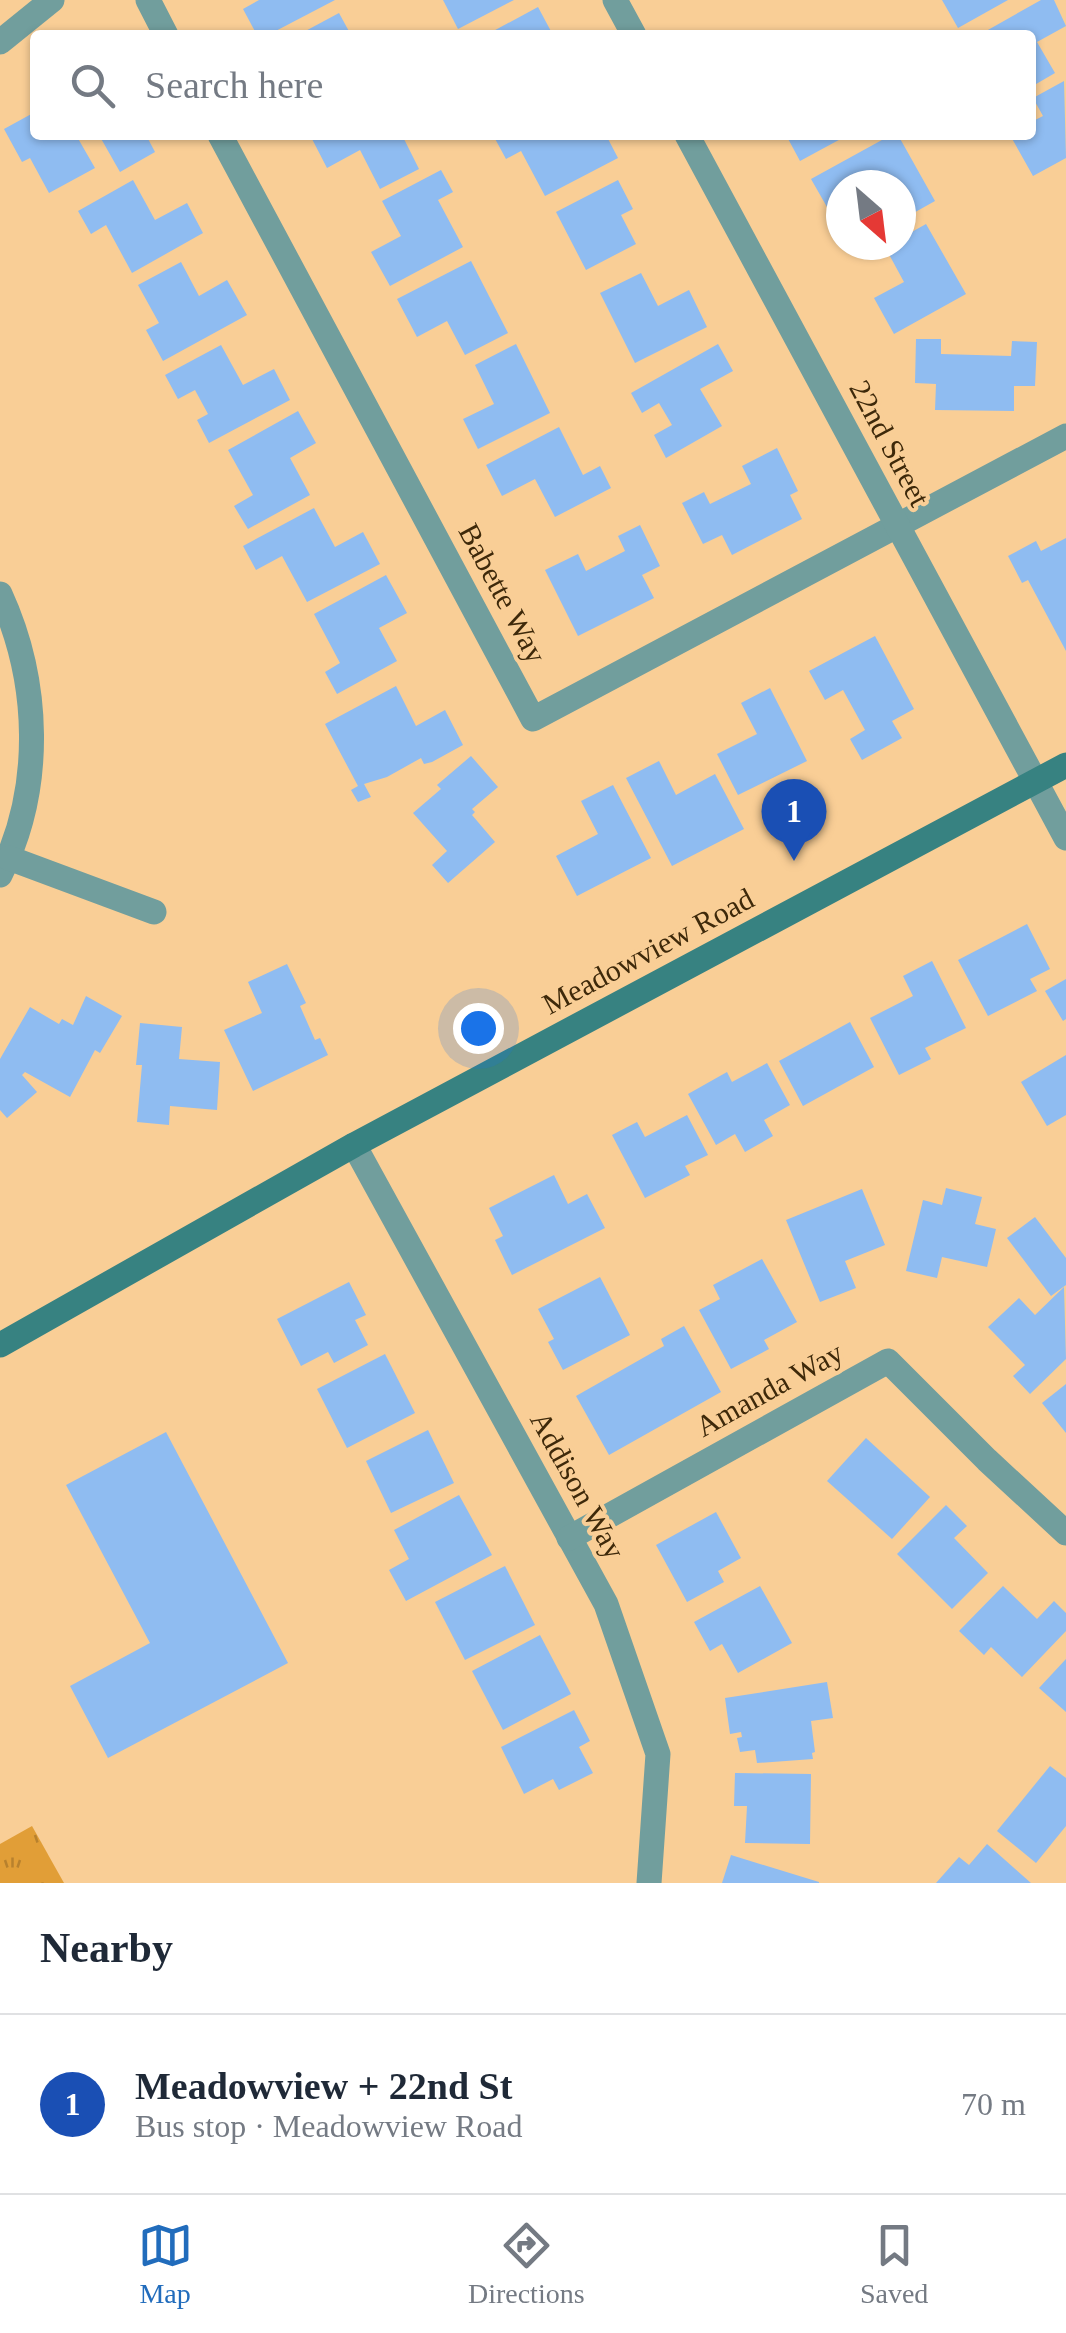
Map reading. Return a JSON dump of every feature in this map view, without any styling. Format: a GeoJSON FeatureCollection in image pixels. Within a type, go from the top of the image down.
{"type":"FeatureCollection","features":[{"type":"Feature","properties":{"kind":"main road","name":"Meadowview Road"},"geometry":{"type":"LineString","coordinates":[[0,1345],[354,1145],[1066,764]]}},
{"type":"Feature","properties":{"kind":"street"},"geometry":{"type":"LineString","coordinates":[[0,42],[52,0]]}},
{"type":"Feature","properties":{"kind":"street"},"geometry":{"type":"LineString","coordinates":[[148,0],[163,30]]}},
{"type":"Feature","properties":{"kind":"street"},"geometry":{"type":"LineString","coordinates":[[615,0],[631,30]]}},
{"type":"Feature","properties":{"kind":"street","name":"Babette Way"},"geometry":{"type":"LineString","coordinates":[[223,140],[534,719],[898,526]]}},
{"type":"Feature","properties":{"kind":"street","name":"22nd Street"},"geometry":{"type":"LineString","coordinates":[[691,140],[1066,838]]}},
{"type":"Feature","properties":{"kind":"street"},"geometry":{"type":"LineString","coordinates":[[898,526],[1066,436]]}},
{"type":"Feature","properties":{"kind":"street"},"geometry":{"type":"LineString","coordinates":[[0,594],[19,642],[32,721],[30,767],[20,824],[4,867],[154,912]]}},
{"type":"Feature","properties":{"kind":"street","name":"Addison Way"},"geometry":{"type":"LineString","coordinates":[[354,1145],[606,1604],[658,1754],[649,1883]]}},
{"type":"Feature","properties":{"kind":"street","name":"Amanda Way"},"geometry":{"type":"LineString","coordinates":[[569,1538],[888,1360],[1066,1533]]}},
{"type":"Feature","properties":{"kind":"green space"},"geometry":{"type":"Polygon","coordinates":[[[32,1826],[64,1883],[0,1883],[0,1844],[32,1826]]]}},
{"type":"Feature","properties":{"kind":"building"},"geometry":{"type":"Polygon","coordinates":[[[259,0],[335,0],[278,30],[254,30],[243,9],[259,0]]]}},
{"type":"Feature","properties":{"kind":"building"},"geometry":{"type":"Polygon","coordinates":[[[443,0],[514,0],[458,29],[443,0]]]}},
{"type":"Feature","properties":{"kind":"building"},"geometry":{"type":"Polygon","coordinates":[[[942,0],[1008,0],[958,28],[942,0]]]}},
{"type":"Feature","properties":{"kind":"building"},"geometry":{"type":"Polygon","coordinates":[[[1041,0],[1054,0],[1066,26],[1037,42],[1055,73],[1036,84],[1036,30],[988,30],[1041,0]]]}},
{"type":"Feature","properties":{"kind":"building"},"geometry":{"type":"Polygon","coordinates":[[[538,7],[550,30],[495,30],[538,7]]]}},
{"type":"Feature","properties":{"kind":"building"},"geometry":{"type":"Polygon","coordinates":[[[339,13],[348,30],[307,30],[339,13]]]}},
{"type":"Feature","properties":{"kind":"building"},"geometry":{"type":"Polygon","coordinates":[[[1064,81],[1066,158],[1033,176],[1013,140],[1036,140],[1036,120],[1043,116],[1036,96],[1064,81]]]}},
{"type":"Feature","properties":{"kind":"building"},"geometry":{"type":"Polygon","coordinates":[[[30,115],[30,140],[79,140],[95,168],[49,193],[30,158],[22,162],[4,129],[30,115]]]}},
{"type":"Feature","properties":{"kind":"building"},"geometry":{"type":"Polygon","coordinates":[[[102,140],[149,140],[155,152],[120,172],[102,140]]]}},
{"type":"Feature","properties":{"kind":"building"},"geometry":{"type":"Polygon","coordinates":[[[313,140],[404,140],[419,169],[380,189],[360,150],[327,168],[313,140]]]}},
{"type":"Feature","properties":{"kind":"building"},"geometry":{"type":"Polygon","coordinates":[[[496,140],[609,140],[618,158],[545,196],[521,151],[506,159],[496,140]]]}},
{"type":"Feature","properties":{"kind":"building"},"geometry":{"type":"Polygon","coordinates":[[[789,140],[839,140],[800,161],[789,140]]]}},
{"type":"Feature","properties":{"kind":"building"},"geometry":{"type":"Polygon","coordinates":[[[882,140],[901,140],[935,201],[916,212],[916,170],[827,170],[882,140]]]}},
{"type":"Feature","properties":{"kind":"building"},"geometry":{"type":"Polygon","coordinates":[[[441,170],[453,192],[438,200],[463,247],[390,286],[371,252],[401,236],[382,201],[441,170]]]}},
{"type":"Feature","properties":{"kind":"building"},"geometry":{"type":"Polygon","coordinates":[[[826,171],[826,205],[811,179],[826,171]]]}},
{"type":"Feature","properties":{"kind":"building"},"geometry":{"type":"Polygon","coordinates":[[[133,180],[155,220],[187,203],[203,233],[132,273],[106,225],[91,234],[78,211],[133,180]]]}},
{"type":"Feature","properties":{"kind":"building"},"geometry":{"type":"Polygon","coordinates":[[[618,180],[633,209],[621,215],[636,244],[586,270],[556,212],[618,180]]]}},
{"type":"Feature","properties":{"kind":"building"},"geometry":{"type":"Polygon","coordinates":[[[926,224],[966,294],[894,334],[874,298],[904,282],[892,260],[916,260],[916,230],[926,224]]]}},
{"type":"Feature","properties":{"kind":"building"},"geometry":{"type":"Polygon","coordinates":[[[471,261],[508,333],[465,355],[447,321],[417,337],[397,299],[471,261]]]}},
{"type":"Feature","properties":{"kind":"building"},"geometry":{"type":"Polygon","coordinates":[[[181,262],[199,296],[227,280],[247,315],[163,361],[146,330],[159,323],[138,285],[181,262]]]}},
{"type":"Feature","properties":{"kind":"building"},"geometry":{"type":"Polygon","coordinates":[[[641,273],[658,306],[689,290],[707,327],[635,363],[600,293],[641,273]]]}},
{"type":"Feature","properties":{"kind":"building"},"geometry":{"type":"Polygon","coordinates":[[[916,339],[941,339],[941,354],[1011,356],[1012,341],[1037,342],[1035,386],[1014,386],[1014,411],[935,410],[936,384],[915,383],[916,339]]]}},
{"type":"Feature","properties":{"kind":"building"},"geometry":{"type":"Polygon","coordinates":[[[516,344],[550,413],[478,449],[463,419],[494,404],[475,365],[516,344]]]}},
{"type":"Feature","properties":{"kind":"building"},"geometry":{"type":"Polygon","coordinates":[[[718,344],[733,371],[700,389],[722,426],[666,458],[654,435],[672,425],[659,403],[642,413],[631,393],[718,344]]]}},
{"type":"Feature","properties":{"kind":"building"},"geometry":{"type":"Polygon","coordinates":[[[221,345],[243,385],[274,369],[290,400],[209,443],[197,420],[208,414],[195,390],[178,399],[165,375],[221,345]]]}},
{"type":"Feature","properties":{"kind":"building"},"geometry":{"type":"Polygon","coordinates":[[[298,411],[316,443],[290,458],[310,495],[248,529],[234,506],[253,495],[228,450],[298,411]]]}},
{"type":"Feature","properties":{"kind":"building"},"geometry":{"type":"Polygon","coordinates":[[[559,427],[583,475],[600,466],[611,488],[555,517],[535,479],[502,496],[486,465],[559,427]]]}},
{"type":"Feature","properties":{"kind":"building"},"geometry":{"type":"Polygon","coordinates":[[[777,448],[798,491],[790,495],[802,519],[732,555],[722,535],[703,544],[682,503],[704,492],[710,504],[751,484],[742,466],[777,448]]]}},
{"type":"Feature","properties":{"kind":"building"},"geometry":{"type":"Polygon","coordinates":[[[314,508],[335,547],[363,532],[380,564],[307,602],[282,556],[256,570],[243,546],[314,508]]]}},
{"type":"Feature","properties":{"kind":"building"},"geometry":{"type":"Polygon","coordinates":[[[640,525],[660,566],[642,575],[654,598],[578,636],[545,570],[578,554],[586,571],[625,551],[618,536],[640,525]]]}},
{"type":"Feature","properties":{"kind":"building"},"geometry":{"type":"Polygon","coordinates":[[[1066,538],[1066,651],[1028,580],[1022,583],[1008,556],[1036,541],[1041,551],[1066,538]]]}},
{"type":"Feature","properties":{"kind":"building"},"geometry":{"type":"Polygon","coordinates":[[[386,575],[407,613],[379,628],[397,661],[337,694],[325,672],[340,663],[314,614],[386,575]]]}},
{"type":"Feature","properties":{"kind":"building"},"geometry":{"type":"Polygon","coordinates":[[[875,636],[914,709],[892,721],[902,738],[862,760],[850,739],[865,730],[843,690],[825,700],[809,671],[875,636]]]}},
{"type":"Feature","properties":{"kind":"building"},"geometry":{"type":"Polygon","coordinates":[[[396,686],[416,726],[445,710],[463,745],[432,762],[424,764],[421,758],[387,777],[364,784],[371,797],[358,802],[351,790],[358,786],[325,724],[396,686]]]}},
{"type":"Feature","properties":{"kind":"building"},"geometry":{"type":"Polygon","coordinates":[[[770,688],[807,761],[738,795],[717,754],[757,734],[741,703],[770,688]]]}},
{"type":"Feature","properties":{"kind":"building"},"geometry":{"type":"Polygon","coordinates":[[[471,756],[498,787],[472,809],[472,815],[495,842],[448,883],[432,865],[447,851],[413,813],[441,789],[437,785],[471,756]]]}},
{"type":"Feature","properties":{"kind":"building"},"geometry":{"type":"Polygon","coordinates":[[[659,761],[676,795],[715,774],[744,829],[672,866],[626,778],[659,761]]]}},
{"type":"Feature","properties":{"kind":"building"},"geometry":{"type":"Polygon","coordinates":[[[613,785],[651,858],[577,896],[556,856],[598,834],[581,801],[613,785]]]}},
{"type":"Feature","properties":{"kind":"building"},"geometry":{"type":"Polygon","coordinates":[[[1027,924],[1050,969],[1030,979],[1037,991],[988,1016],[958,960],[1027,924]]]}},
{"type":"Feature","properties":{"kind":"building"},"geometry":{"type":"Polygon","coordinates":[[[932,961],[966,1028],[925,1048],[931,1059],[899,1075],[870,1018],[913,996],[903,976],[932,961]]]}},
{"type":"Feature","properties":{"kind":"building"},"geometry":{"type":"Polygon","coordinates":[[[287,964],[306,1003],[300,1006],[315,1040],[320,1038],[328,1055],[253,1091],[224,1030],[262,1013],[248,982],[287,964]]]}},
{"type":"Feature","properties":{"kind":"building"},"geometry":{"type":"Polygon","coordinates":[[[1066,979],[1066,1019],[1063,1021],[1045,991],[1066,979]]]}},
{"type":"Feature","properties":{"kind":"building"},"geometry":{"type":"Polygon","coordinates":[[[86,996],[122,1016],[100,1053],[95,1050],[70,1097],[25,1072],[22,1075],[37,1092],[7,1118],[0,1110],[0,1059],[30,1007],[59,1024],[62,1019],[73,1025],[86,996]]]}},
{"type":"Feature","properties":{"kind":"building"},"geometry":{"type":"Polygon","coordinates":[[[850,1022],[874,1067],[803,1106],[779,1061],[850,1022]]]}},
{"type":"Feature","properties":{"kind":"building"},"geometry":{"type":"Polygon","coordinates":[[[140,1023],[182,1027],[179,1059],[220,1062],[217,1110],[170,1106],[169,1125],[137,1122],[142,1065],[136,1065],[140,1023]]]}},
{"type":"Feature","properties":{"kind":"building"},"geometry":{"type":"Polygon","coordinates":[[[1066,1055],[1066,1115],[1047,1126],[1021,1082],[1066,1055]]]}},
{"type":"Feature","properties":{"kind":"building"},"geometry":{"type":"Polygon","coordinates":[[[767,1063],[790,1105],[764,1120],[773,1136],[745,1152],[735,1134],[716,1145],[688,1094],[727,1072],[732,1082],[767,1063]]]}},
{"type":"Feature","properties":{"kind":"building"},"geometry":{"type":"Polygon","coordinates":[[[687,1115],[708,1155],[685,1166],[690,1175],[645,1198],[612,1135],[637,1122],[645,1137],[687,1115]]]}},
{"type":"Feature","properties":{"kind":"building"},"geometry":{"type":"Polygon","coordinates":[[[554,1175],[568,1204],[587,1194],[605,1228],[512,1275],[495,1240],[503,1236],[489,1208],[554,1175]]]}},
{"type":"Feature","properties":{"kind":"building"},"geometry":{"type":"Polygon","coordinates":[[[946,1188],[982,1197],[975,1224],[996,1229],[987,1267],[942,1257],[937,1278],[906,1271],[923,1200],[942,1205],[946,1188]]]}},
{"type":"Feature","properties":{"kind":"building"},"geometry":{"type":"Polygon","coordinates":[[[862,1189],[885,1245],[845,1261],[856,1288],[820,1302],[786,1220],[862,1189]]]}},
{"type":"Feature","properties":{"kind":"building"},"geometry":{"type":"Polygon","coordinates":[[[1035,1217],[1066,1258],[1066,1285],[1051,1296],[1007,1238],[1035,1217]]]}},
{"type":"Feature","properties":{"kind":"building"},"geometry":{"type":"Polygon","coordinates":[[[762,1259],[797,1322],[764,1340],[769,1349],[731,1369],[699,1310],[720,1299],[713,1285],[762,1259]]]}},
{"type":"Feature","properties":{"kind":"building"},"geometry":{"type":"Polygon","coordinates":[[[600,1277],[630,1335],[563,1370],[548,1342],[554,1339],[538,1309],[600,1277]]]}},
{"type":"Feature","properties":{"kind":"building"},"geometry":{"type":"Polygon","coordinates":[[[349,1282],[366,1315],[355,1320],[368,1345],[334,1363],[328,1352],[301,1366],[277,1319],[349,1282]]]}},
{"type":"Feature","properties":{"kind":"building"},"geometry":{"type":"Polygon","coordinates":[[[1064,1287],[1066,1359],[1030,1394],[1013,1376],[1025,1365],[988,1327],[1019,1298],[1035,1315],[1064,1287]]]}},
{"type":"Feature","properties":{"kind":"building"},"geometry":{"type":"Polygon","coordinates":[[[684,1326],[721,1392],[609,1455],[576,1396],[664,1346],[661,1339],[684,1326]]]}},
{"type":"Feature","properties":{"kind":"building"},"geometry":{"type":"Polygon","coordinates":[[[385,1354],[415,1413],[347,1448],[317,1389],[385,1354]]]}},
{"type":"Feature","properties":{"kind":"building"},"geometry":{"type":"Polygon","coordinates":[[[1066,1384],[1066,1433],[1042,1403],[1066,1384]]]}},
{"type":"Feature","properties":{"kind":"building"},"geometry":{"type":"Polygon","coordinates":[[[428,1430],[454,1483],[391,1513],[366,1461],[428,1430]]]}},
{"type":"Feature","properties":{"kind":"building"},"geometry":{"type":"Polygon","coordinates":[[[166,1432],[288,1663],[108,1758],[70,1686],[150,1643],[66,1485],[166,1432]]]}},
{"type":"Feature","properties":{"kind":"building"},"geometry":{"type":"Polygon","coordinates":[[[866,1438],[930,1497],[892,1539],[827,1481],[866,1438]]]}},
{"type":"Feature","properties":{"kind":"building"},"geometry":{"type":"Polygon","coordinates":[[[459,1495],[492,1555],[406,1601],[389,1570],[409,1559],[394,1530],[459,1495]]]}},
{"type":"Feature","properties":{"kind":"building"},"geometry":{"type":"Polygon","coordinates":[[[946,1505],[967,1526],[954,1538],[988,1573],[952,1609],[897,1554],[946,1505]]]}},
{"type":"Feature","properties":{"kind":"building"},"geometry":{"type":"Polygon","coordinates":[[[716,1512],[741,1558],[718,1571],[724,1582],[687,1602],[656,1545],[716,1512]]]}},
{"type":"Feature","properties":{"kind":"building"},"geometry":{"type":"Polygon","coordinates":[[[505,1566],[535,1625],[465,1660],[435,1602],[505,1566]]]}},
{"type":"Feature","properties":{"kind":"building"},"geometry":{"type":"Polygon","coordinates":[[[760,1586],[792,1643],[738,1673],[722,1644],[710,1651],[694,1622],[760,1586]]]}},
{"type":"Feature","properties":{"kind":"building"},"geometry":{"type":"Polygon","coordinates":[[[1003,1586],[1037,1619],[1054,1601],[1066,1613],[1066,1631],[1022,1677],[991,1647],[984,1655],[959,1631],[1003,1586]]]}},
{"type":"Feature","properties":{"kind":"building"},"geometry":{"type":"Polygon","coordinates":[[[540,1635],[571,1694],[503,1730],[472,1671],[540,1635]]]}},
{"type":"Feature","properties":{"kind":"building"},"geometry":{"type":"Polygon","coordinates":[[[1066,1659],[1066,1712],[1039,1688],[1066,1659]]]}},
{"type":"Feature","properties":{"kind":"building"},"geometry":{"type":"Polygon","coordinates":[[[827,1682],[833,1718],[811,1721],[813,1759],[757,1763],[755,1750],[740,1752],[737,1738],[742,1737],[741,1732],[730,1734],[725,1698],[827,1682]]]}},
{"type":"Feature","properties":{"kind":"building"},"geometry":{"type":"Polygon","coordinates":[[[574,1710],[590,1741],[579,1747],[593,1773],[559,1790],[553,1779],[524,1794],[501,1747],[574,1710]]]}},
{"type":"Feature","properties":{"kind":"building"},"geometry":{"type":"Polygon","coordinates":[[[1050,1766],[1066,1778],[1066,1826],[1036,1863],[997,1831],[1050,1766]]]}},
{"type":"Feature","properties":{"kind":"building"},"geometry":{"type":"Polygon","coordinates":[[[735,1773],[811,1774],[810,1844],[745,1843],[747,1806],[734,1806],[735,1773]]]}},
{"type":"Feature","properties":{"kind":"building"},"geometry":{"type":"Polygon","coordinates":[[[987,1844],[1031,1883],[936,1883],[959,1857],[969,1865],[987,1844]]]}},
{"type":"Feature","properties":{"kind":"building"},"geometry":{"type":"Polygon","coordinates":[[[731,1855],[819,1882],[819,1883],[722,1883],[731,1855]]]}},
{"type":"Feature","properties":{"kind":"place","name":"Meadowview + 22nd St"},"geometry":{"type":"Point","coordinates":[794,861]}}]}
